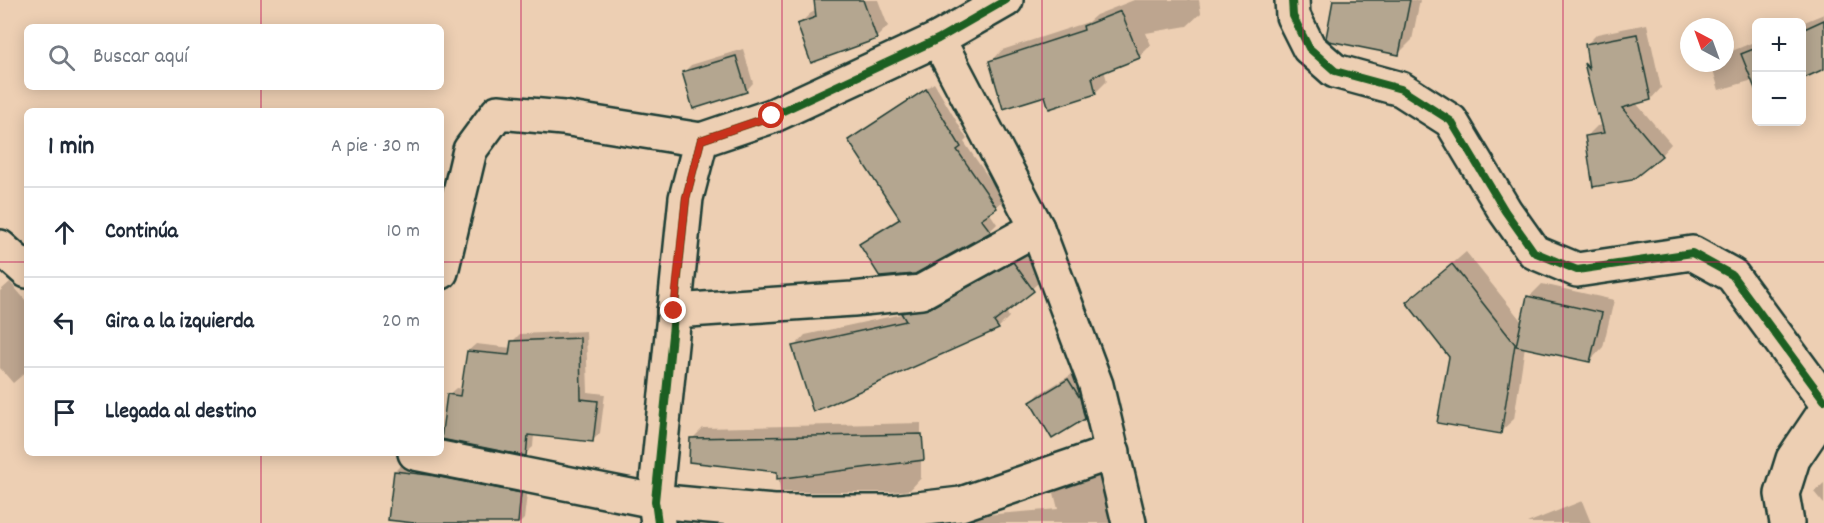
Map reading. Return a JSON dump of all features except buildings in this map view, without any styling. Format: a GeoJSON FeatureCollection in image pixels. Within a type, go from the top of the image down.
{"type":"FeatureCollection","features":[{"type":"Feature","properties":{"kind":"street"},"geometry":{"type":"LineString","coordinates":[[444,259],[470,150],[498,111],[564,118],[701,140],[772,116],[938,39],[1006,0]]}},
{"type":"Feature","properties":{"kind":"street"},"geometry":{"type":"LineString","coordinates":[[1292,0],[1293,16],[1309,48],[1335,71],[1401,89],[1451,121],[1505,211],[1534,252],[1578,270],[1692,253],[1732,275],[1824,400]]}},
{"type":"Feature","properties":{"kind":"street"},"geometry":{"type":"LineString","coordinates":[[938,39],[1037,228],[1096,385],[1129,523]]}},
{"type":"Feature","properties":{"kind":"street"},"geometry":{"type":"LineString","coordinates":[[656,512],[686,198],[701,140]]}},
{"type":"Feature","properties":{"kind":"street"},"geometry":{"type":"LineString","coordinates":[[674,311],[921,292],[1037,228]]}},
{"type":"Feature","properties":{"kind":"street"},"geometry":{"type":"LineString","coordinates":[[0,248],[24,268]]}},
{"type":"Feature","properties":{"kind":"street"},"geometry":{"type":"LineString","coordinates":[[1787,523],[1782,494],[1793,459],[1824,413]]}},
{"type":"Feature","properties":{"kind":"street"},"geometry":{"type":"LineString","coordinates":[[427,456],[656,512],[774,512],[892,518],[961,504],[1113,452]]}},
{"type":"Feature","properties":{"kind":"cycle path"},"geometry":{"type":"LineString","coordinates":[[658,523],[655,501],[686,198],[701,140],[772,116],[938,39],[1006,0]]}},
{"type":"Feature","properties":{"kind":"cycle path"},"geometry":{"type":"LineString","coordinates":[[1292,0],[1293,16],[1309,48],[1335,71],[1401,89],[1451,121],[1505,211],[1534,252],[1577,270],[1692,253],[1732,275],[1824,400]]}},
{"type":"Feature","properties":{"kind":"route"},"geometry":{"type":"LineString","coordinates":[[674,311],[686,198],[701,140],[772,116]]}}]}
